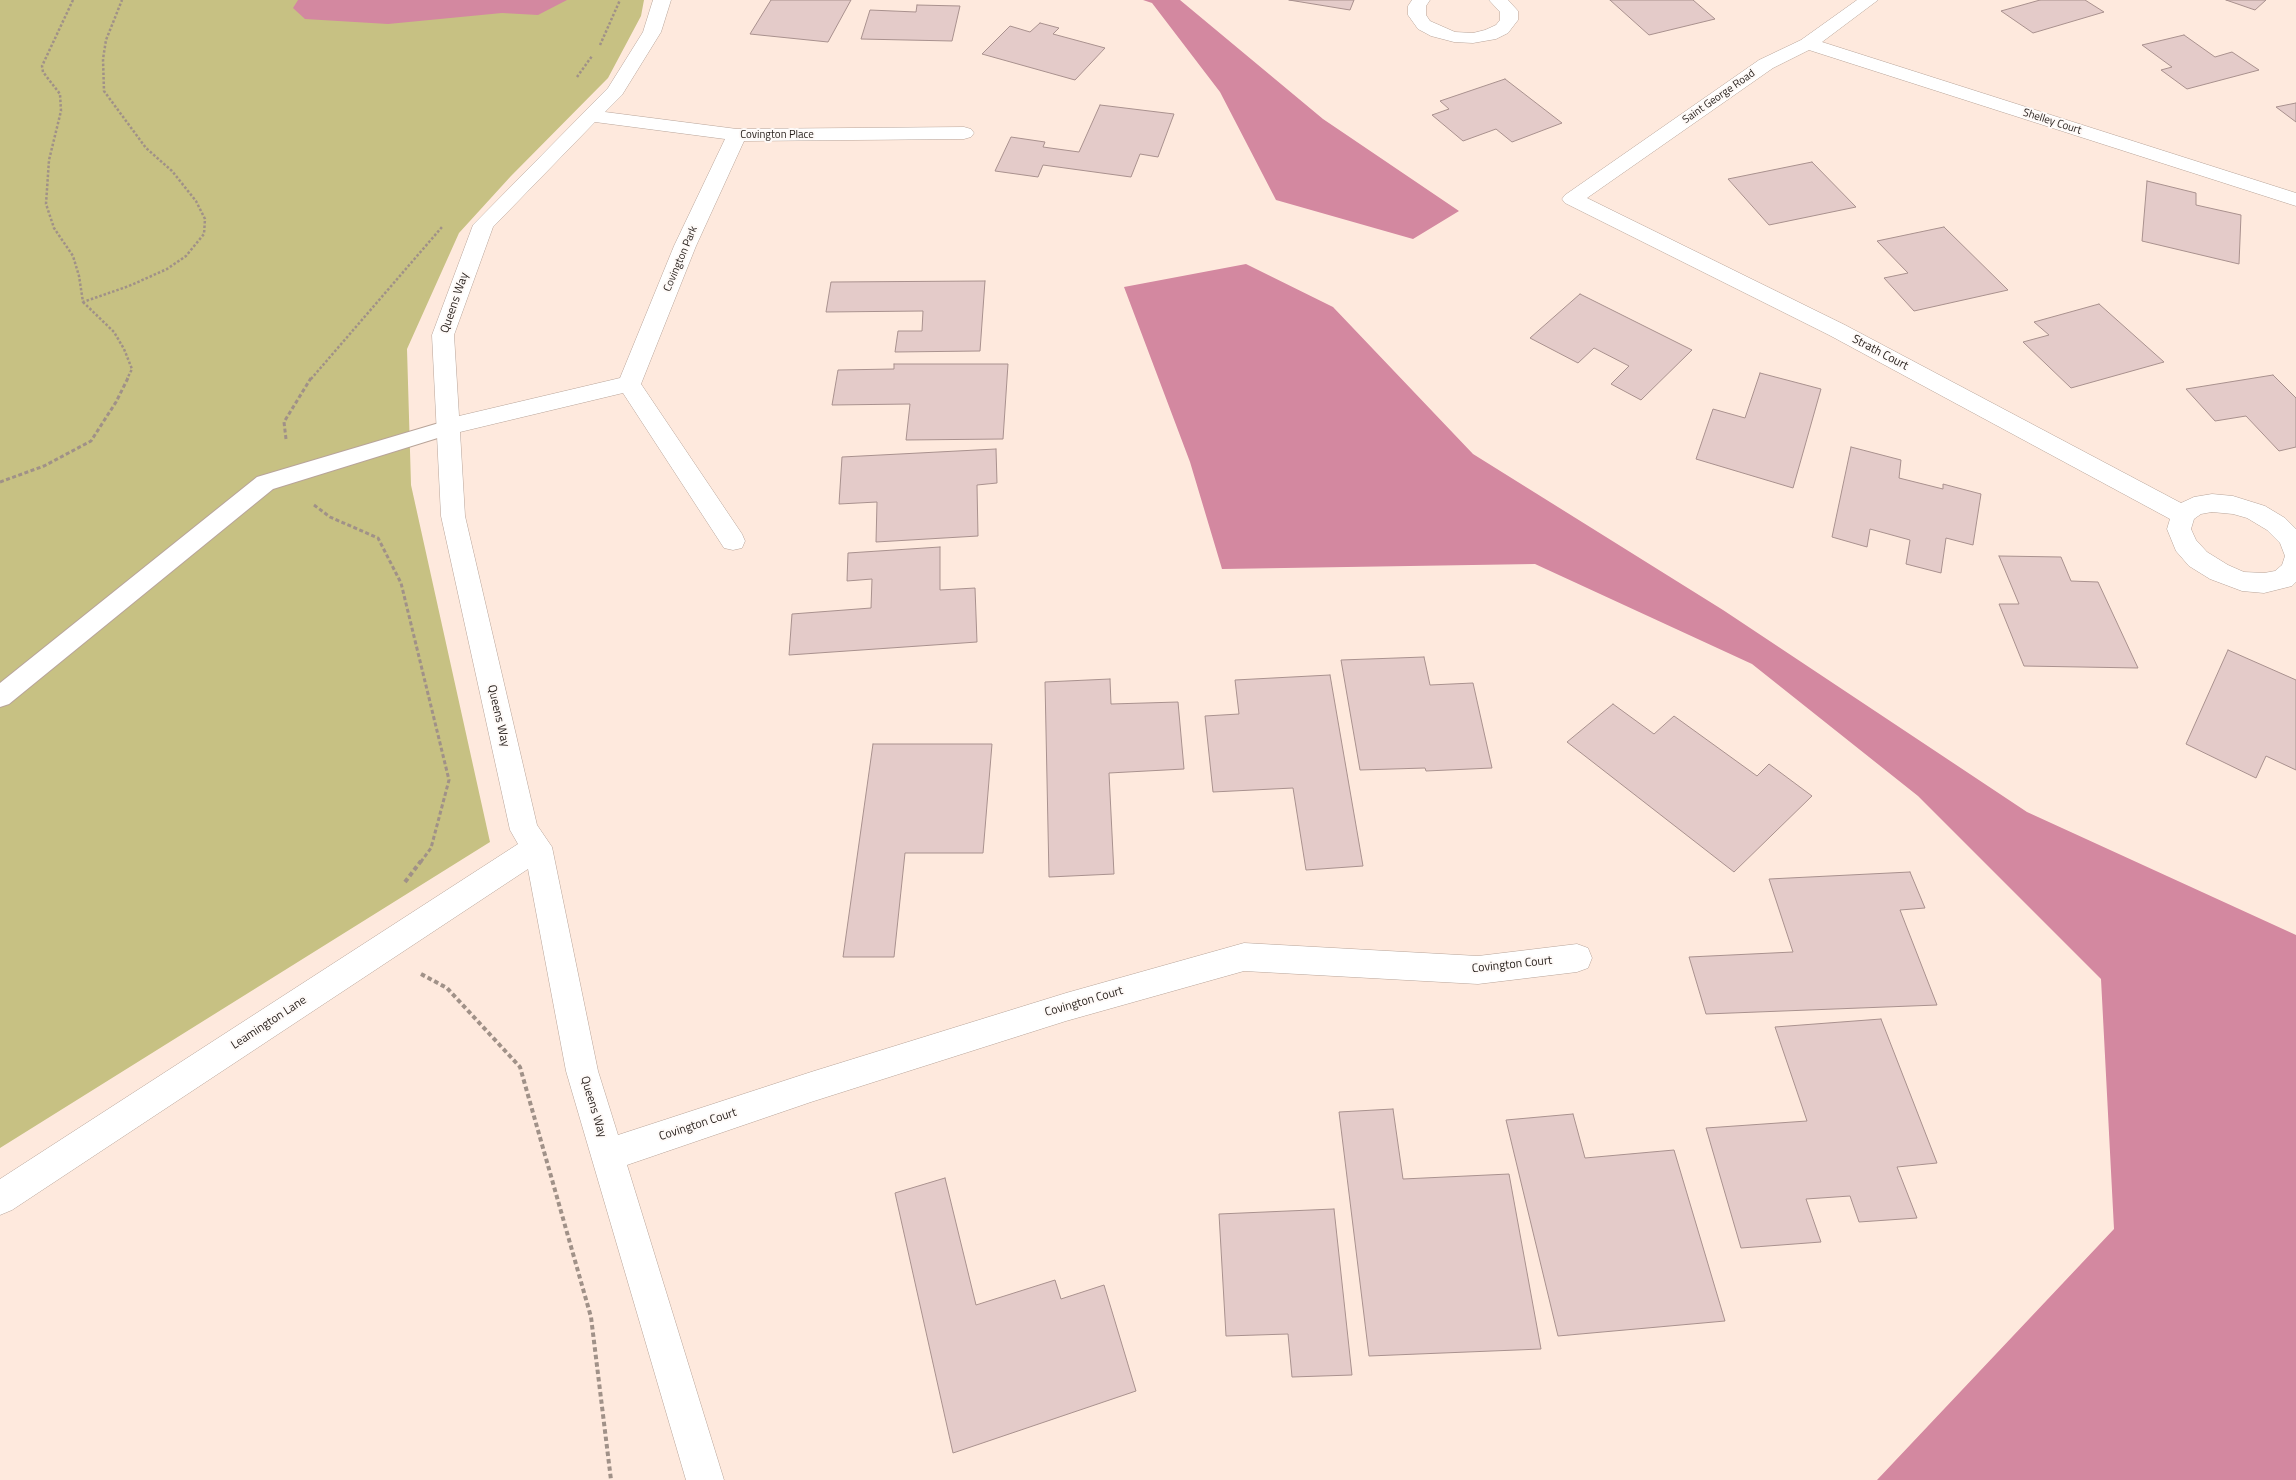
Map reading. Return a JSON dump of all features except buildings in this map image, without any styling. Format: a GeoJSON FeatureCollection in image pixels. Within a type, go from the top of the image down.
{"type":"FeatureCollection","features":[{"type":"Feature","properties":{"kind":"street","name":"Queens Way"},"geometry":{"type":"LineString","coordinates":[[662,0],[652,32],[615,92],[483,225],[443,336],[453,516],[524,830],[538,847],[582,1070],[705,1480]]}},
{"type":"Feature","properties":{"kind":"street"},"geometry":{"type":"LineString","coordinates":[[1421,0],[1417,6],[1417,15],[1424,25],[1437,32],[1454,37],[1473,38],[1496,32],[1502,29],[1509,20],[1508,11],[1498,0]]}},
{"type":"Feature","properties":{"kind":"street","name":"Saint George Road"},"geometry":{"type":"LineString","coordinates":[[1572,200],[1766,64],[1808,44],[1869,0]]}},
{"type":"Feature","properties":{"kind":"street","name":"Shelley Court"},"geometry":{"type":"LineString","coordinates":[[1808,44],[2296,200]]}},
{"type":"Feature","properties":{"kind":"street","name":"Covington Place"},"geometry":{"type":"LineString","coordinates":[[591,116],[737,135],[964,133]]}},
{"type":"Feature","properties":{"kind":"street","name":"Covington Park"},"geometry":{"type":"LineString","coordinates":[[629,384],[685,246],[737,135]]}},
{"type":"Feature","properties":{"kind":"street","name":"Strath Court"},"geometry":{"type":"LineString","coordinates":[[1572,200],[1837,330],[2183,516]]}},
{"type":"Feature","properties":{"kind":"street"},"geometry":{"type":"LineString","coordinates":[[449,427],[629,384],[733,541]]}},
{"type":"Feature","properties":{"kind":"street"},"geometry":{"type":"LineString","coordinates":[[2296,553],[2291,540],[2276,524],[2256,512],[2233,504],[2212,503],[2194,506],[2183,516],[2179,529],[2185,544],[2198,560],[2218,572],[2242,580],[2264,583],[2283,579],[2294,569],[2296,559]]}},
{"type":"Feature","properties":{"kind":"street","name":"Leamington Lane"},"geometry":{"type":"LineString","coordinates":[[0,1198],[538,847]]}},
{"type":"Feature","properties":{"kind":"street","name":"Covington Court"},"geometry":{"type":"LineString","coordinates":[[607,1155],[1057,1010],[1244,957],[1478,970],[1577,958]]}},
{"type":"Feature","properties":{"kind":"lane"},"geometry":{"type":"LineString","coordinates":[[0,697],[265,483],[449,427]]}},
{"type":"Feature","properties":{"kind":"path"},"geometry":{"type":"LineString","coordinates":[[0,482],[44,466],[91,441],[116,402],[132,369],[124,349],[114,332],[83,302],[79,276],[73,256],[63,244],[54,228],[46,204],[49,160],[61,111],[60,94],[43,72],[42,66],[73,0]]}},
{"type":"Feature","properties":{"kind":"path"},"geometry":{"type":"LineString","coordinates":[[83,302],[129,286],[167,269],[186,256],[204,234],[205,219],[196,201],[172,171],[146,148],[128,122],[116,111],[104,91],[102,69],[106,40],[122,0]]}},
{"type":"Feature","properties":{"kind":"shaded area"},"geometry":{"type":"Polygon","coordinates":[[[0,0],[644,0],[641,16],[608,78],[511,176],[459,233],[407,349],[411,485],[490,842],[0,1148],[0,0]]]}},
{"type":"Feature","properties":{"kind":"shaded area"},"geometry":{"type":"Polygon","coordinates":[[[298,0],[567,0],[538,15],[502,13],[388,24],[305,19],[293,8],[298,0]]]}},
{"type":"Feature","properties":{"kind":"shaded area"},"geometry":{"type":"Polygon","coordinates":[[[1143,0],[1180,0],[1323,119],[1459,211],[1413,239],[1276,200],[1220,92],[1152,3],[1143,0]]]}},
{"type":"Feature","properties":{"kind":"shaded area"},"geometry":{"type":"Polygon","coordinates":[[[1246,264],[1333,307],[1473,454],[1723,610],[2027,812],[2296,935],[2296,1480],[1877,1480],[2114,1229],[2101,979],[1918,796],[1752,664],[1535,564],[1222,569],[1190,462],[1124,287],[1246,264]]]}}]}
